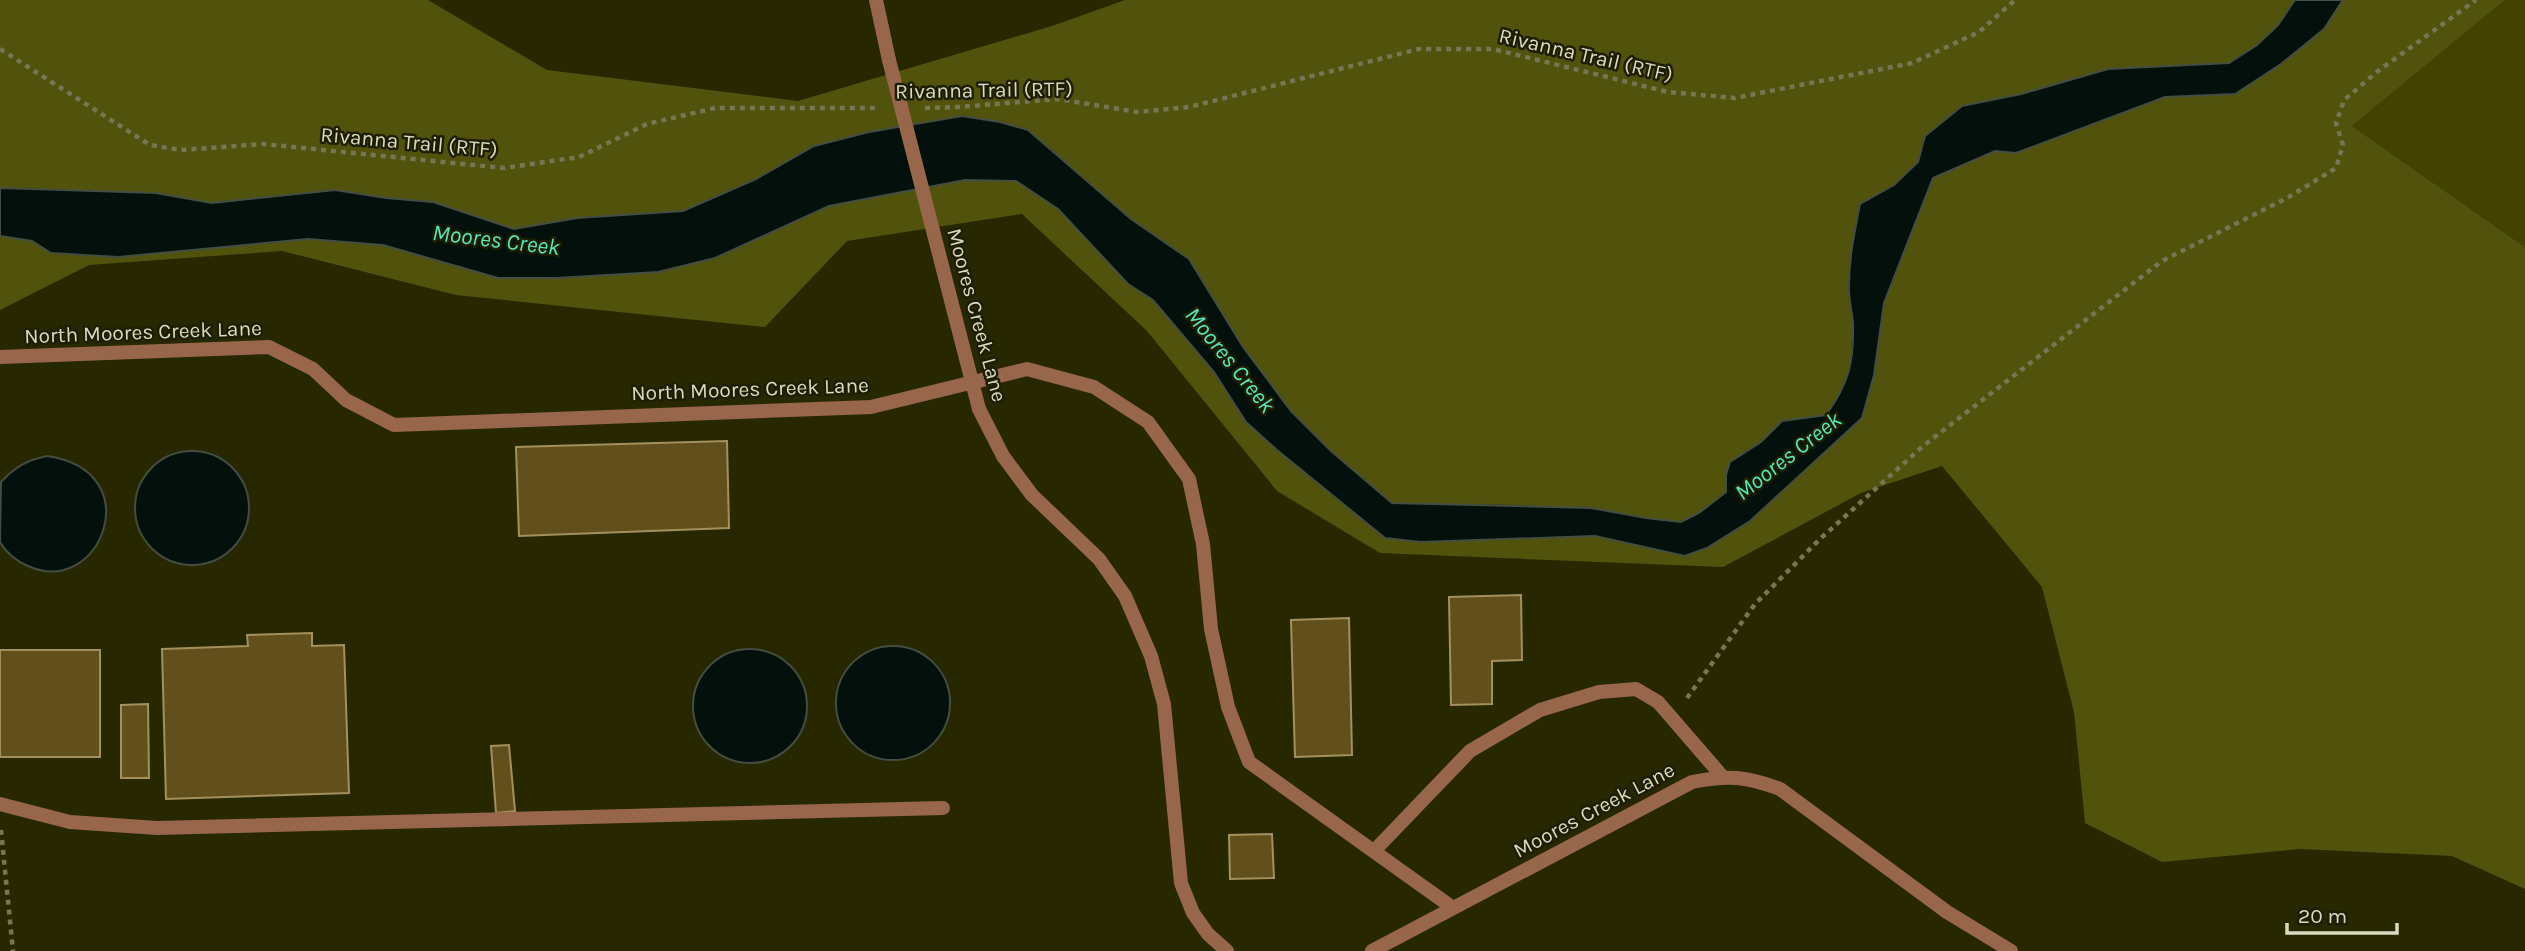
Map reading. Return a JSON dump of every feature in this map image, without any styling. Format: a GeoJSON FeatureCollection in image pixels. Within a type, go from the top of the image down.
{"type":"FeatureCollection","features":[{"type":"Feature","properties":{"kind":"lane","name":"Moores Creek Lane"},"geometry":{"type":"LineString","coordinates":[[876,0],[979,409],[1003,456],[1032,495],[1099,559],[1125,596],[1151,656],[1164,704],[1181,883],[1193,913],[1208,934],[1227,951]]}},
{"type":"Feature","properties":{"kind":"lane","name":"North Moores Creek Lane"},"geometry":{"type":"LineString","coordinates":[[0,358],[269,347],[313,369],[346,400],[394,425],[872,407],[1027,369],[1094,387],[1148,422],[1189,479],[1203,544],[1211,629],[1228,707],[1249,762],[1453,908]]}},
{"type":"Feature","properties":{"kind":"lane"},"geometry":{"type":"LineString","coordinates":[[1374,851],[1470,751],[1540,710],[1599,692],[1636,689],[1658,702],[1722,776]]}},
{"type":"Feature","properties":{"kind":"lane","name":"Moores Creek Lane"},"geometry":{"type":"LineString","coordinates":[[1372,951],[1692,782],[1722,776],[1752,778],[1780,789],[1947,912],[2011,951]]}},
{"type":"Feature","properties":{"kind":"lane"},"geometry":{"type":"LineString","coordinates":[[0,804],[70,822],[157,828],[943,808]]}},
{"type":"Feature","properties":{"kind":"path","name":"Rivanna Trail (RTF)"},"geometry":{"type":"LineString","coordinates":[[918,108],[1058,99],[1138,112],[1189,107],[1419,49],[1493,49],[1668,92],[1735,98],[1912,63],[1979,32],[2015,0]]}},
{"type":"Feature","properties":{"kind":"path"},"geometry":{"type":"LineString","coordinates":[[1672,719],[1755,604],[1820,539],[1923,446],[2162,261],[2287,198],[2336,168],[2343,145],[2336,123],[2344,100],[2378,71],[2476,0]]}},
{"type":"Feature","properties":{"kind":"path","name":"Rivanna Trail (RTF)"},"geometry":{"type":"LineString","coordinates":[[0,49],[150,145],[181,150],[263,144],[504,168],[579,157],[647,124],[715,108],[877,108]]}},
{"type":"Feature","properties":{"kind":"path"},"geometry":{"type":"LineString","coordinates":[[0,822],[13,951]]}},
{"type":"Feature","properties":{"kind":"shaded area"},"geometry":{"type":"Polygon","coordinates":[[[0,0],[428,0],[547,70],[798,101],[1052,26],[1125,0],[2295,0],[2278,25],[2257,46],[2229,63],[2108,69],[2021,94],[1962,106],[1925,136],[1918,161],[1894,185],[1860,204],[1848,287],[1853,323],[1850,370],[1842,393],[1826,415],[1782,421],[1761,442],[1731,462],[1726,475],[1726,491],[1699,513],[1681,522],[1521,505],[1392,503],[1331,451],[1291,411],[1243,347],[1189,259],[1131,219],[1028,130],[1000,122],[814,146],[756,179],[683,211],[577,218],[514,229],[433,202],[335,190],[212,203],[156,193],[0,188],[0,0]]]}},
{"type":"Feature","properties":{"kind":"shaded area"},"geometry":{"type":"Polygon","coordinates":[[[2343,0],[2505,0],[2352,126],[2525,247],[2525,889],[2452,856],[2300,849],[2162,862],[2085,823],[2074,712],[2042,587],[1942,466],[1861,493],[1723,567],[1380,553],[1277,491],[1147,331],[1022,214],[847,241],[765,327],[456,295],[282,251],[89,265],[0,310],[0,236],[32,241],[51,253],[215,248],[308,239],[383,245],[498,278],[556,278],[657,272],[715,258],[829,206],[965,180],[1016,181],[1058,209],[1128,284],[1153,300],[1214,372],[1246,422],[1420,542],[1595,536],[1685,556],[1874,375],[1884,303],[1932,178],[1995,151],[2016,153],[2165,97],[2236,94],[2281,64],[2323,29],[2343,0]]]}},
{"type":"Feature","properties":{"kind":"shaded area"},"geometry":{"type":"Polygon","coordinates":[[[2505,0],[2525,0],[2525,247],[2352,126],[2505,0]]]}},
{"type":"Feature","properties":{"kind":"water","name":"Moores Creek"},"geometry":{"type":"Polygon","coordinates":[[[2295,0],[2343,0],[2324,29],[2281,64],[2235,94],[2165,97],[2016,153],[1995,151],[1933,178],[1884,303],[1874,375],[1862,418],[1750,521],[1707,548],[1685,556],[1595,536],[1420,542],[1385,538],[1246,422],[1214,372],[1153,300],[1128,284],[1058,209],[1016,181],[965,180],[829,206],[715,258],[658,272],[556,278],[498,278],[383,245],[308,239],[118,257],[51,253],[32,241],[0,236],[0,188],[156,193],[212,203],[335,190],[433,202],[514,229],[577,218],[683,211],[756,179],[814,146],[869,132],[962,116],[1000,122],[1028,130],[1131,219],[1189,259],[1243,347],[1291,411],[1331,451],[1392,503],[1591,508],[1681,522],[1699,513],[1726,492],[1726,475],[1730,462],[1761,442],[1782,421],[1826,415],[1834,403],[1845,382],[1851,361],[1853,323],[1849,275],[1860,204],[1894,185],[1918,162],[1925,136],[1962,106],[2021,94],[2108,69],[2229,63],[2257,45],[2278,25],[2295,0]]]}},
{"type":"Feature","properties":{"kind":"water"},"geometry":{"type":"Polygon","coordinates":[[[192,451],[214,455],[232,468],[245,486],[249,508],[245,530],[232,548],[214,561],[192,565],[170,561],[152,548],[139,530],[135,508],[139,486],[152,468],[170,455],[192,451]]]}},
{"type":"Feature","properties":{"kind":"water"},"geometry":{"type":"Polygon","coordinates":[[[47,456],[79,466],[98,484],[106,506],[104,529],[93,550],[76,565],[54,571],[20,562],[9,554],[0,542],[1,482],[22,465],[47,456]]]}},
{"type":"Feature","properties":{"kind":"water"},"geometry":{"type":"Polygon","coordinates":[[[893,646],[915,650],[925,655],[941,671],[946,681],[950,703],[946,725],[941,735],[925,751],[915,756],[893,760],[871,756],[861,751],[845,735],[840,725],[836,703],[840,681],[845,671],[861,655],[871,650],[893,646]]]}},
{"type":"Feature","properties":{"kind":"water"},"geometry":{"type":"Polygon","coordinates":[[[750,649],[772,653],[782,658],[798,674],[803,684],[807,706],[803,728],[798,738],[782,754],[772,759],[750,763],[728,759],[718,754],[702,738],[697,728],[693,706],[697,684],[702,674],[718,658],[728,653],[750,649]]]}},
{"type":"Feature","properties":{"kind":"building"},"geometry":{"type":"Polygon","coordinates":[[[727,441],[729,528],[519,536],[516,447],[727,441]]]}},
{"type":"Feature","properties":{"kind":"building"},"geometry":{"type":"Polygon","coordinates":[[[1521,595],[1522,660],[1492,661],[1492,704],[1451,705],[1449,597],[1521,595]]]}},
{"type":"Feature","properties":{"kind":"building"},"geometry":{"type":"Polygon","coordinates":[[[1349,618],[1352,755],[1295,757],[1291,620],[1349,618]]]}},
{"type":"Feature","properties":{"kind":"building"},"geometry":{"type":"Polygon","coordinates":[[[312,633],[312,646],[344,645],[349,793],[166,799],[162,649],[248,646],[247,635],[312,633]]]}},
{"type":"Feature","properties":{"kind":"building"},"geometry":{"type":"Polygon","coordinates":[[[0,650],[100,650],[100,757],[0,757],[0,650]]]}},
{"type":"Feature","properties":{"kind":"building"},"geometry":{"type":"Polygon","coordinates":[[[148,704],[149,778],[121,778],[121,705],[148,704]]]}},
{"type":"Feature","properties":{"kind":"building"},"geometry":{"type":"Polygon","coordinates":[[[509,745],[515,811],[496,813],[491,746],[509,745]]]}},
{"type":"Feature","properties":{"kind":"building"},"geometry":{"type":"Polygon","coordinates":[[[1272,834],[1274,878],[1230,879],[1229,835],[1272,834]]]}}]}
